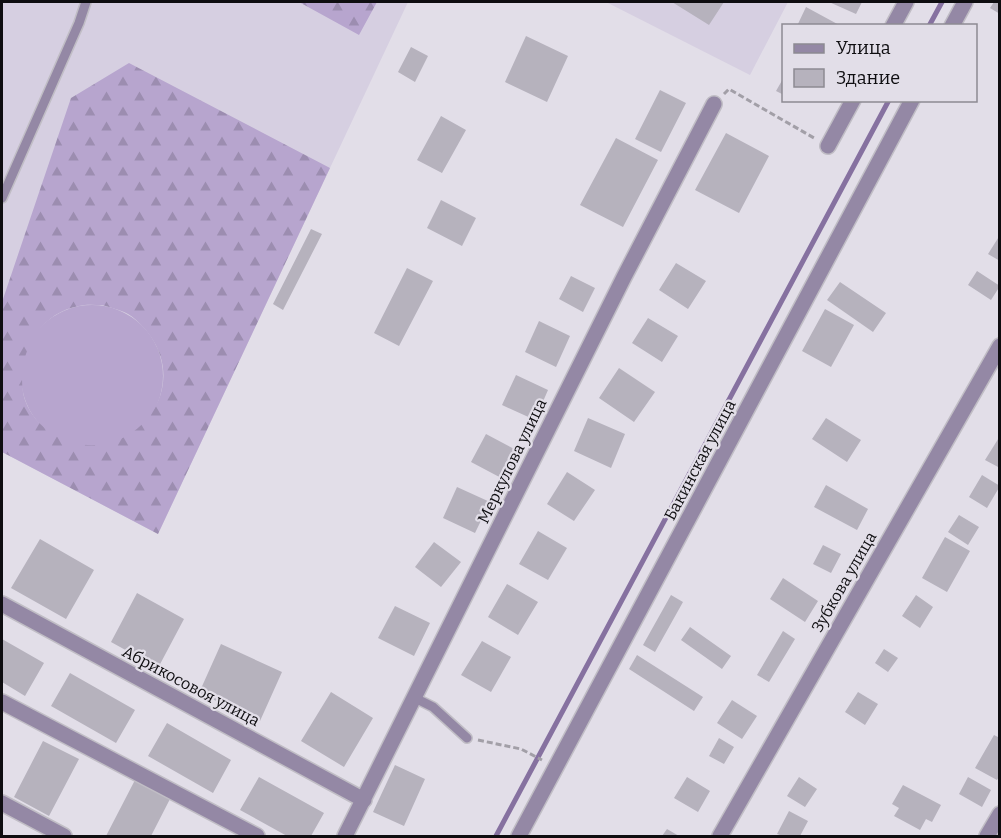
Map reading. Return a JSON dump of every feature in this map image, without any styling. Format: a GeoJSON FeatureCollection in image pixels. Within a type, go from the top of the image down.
{"type":"FeatureCollection","features":[{"type":"Feature","properties":{"kind":"street"},"geometry":{"type":"LineString","coordinates":[[894,24],[906,2]]}},
{"type":"Feature","properties":{"kind":"street"},"geometry":{"type":"LineString","coordinates":[[953,24],[965,2]]}},
{"type":"Feature","properties":{"kind":"street"},"geometry":{"type":"LineString","coordinates":[[828,146],[852,102]]}},
{"type":"Feature","properties":{"kind":"street","name":"Бакинская улица"},"geometry":{"type":"LineString","coordinates":[[519,837],[911,102]]}},
{"type":"Feature","properties":{"kind":"street","name":"Меркулова улица"},"geometry":{"type":"LineString","coordinates":[[345,837],[624,277],[714,104]]}},
{"type":"Feature","properties":{"kind":"street","name":"Зубкова улица"},"geometry":{"type":"LineString","coordinates":[[720,837],[999,346]]}},
{"type":"Feature","properties":{"kind":"street","name":"Абрикосовоя улица"},"geometry":{"type":"LineString","coordinates":[[2,604],[364,800]]}},
{"type":"Feature","properties":{"kind":"street"},"geometry":{"type":"LineString","coordinates":[[2,702],[257,837]]}},
{"type":"Feature","properties":{"kind":"street"},"geometry":{"type":"LineString","coordinates":[[2,803],[64,837]]}},
{"type":"Feature","properties":{"kind":"street"},"geometry":{"type":"LineString","coordinates":[[987,837],[999,814]]}},
{"type":"Feature","properties":{"kind":"lane"},"geometry":{"type":"LineString","coordinates":[[2,198],[79,23],[86,2]]}},
{"type":"Feature","properties":{"kind":"lane"},"geometry":{"type":"LineString","coordinates":[[415,698],[434,707],[467,738]]}},
{"type":"Feature","properties":{"kind":"path"},"geometry":{"type":"LineString","coordinates":[[714,104],[729,89],[828,146]]}},
{"type":"Feature","properties":{"kind":"path"},"geometry":{"type":"LineString","coordinates":[[467,738],[521,749],[556,767]]}},
{"type":"Feature","properties":{"kind":"shaded area"},"geometry":{"type":"Polygon","coordinates":[[[2,2],[408,2],[158,534],[2,452],[2,2]]]}},
{"type":"Feature","properties":{"kind":"shaded area"},"geometry":{"type":"Polygon","coordinates":[[[606,2],[788,2],[750,75],[606,2]]]}},
{"type":"Feature","properties":{"kind":"green space"},"geometry":{"type":"Polygon","coordinates":[[[299,2],[377,2],[359,35],[299,2]]]}},
{"type":"Feature","properties":{"kind":"green space"},"geometry":{"type":"Polygon","coordinates":[[[129,63],[330,168],[158,534],[2,452],[2,302],[71,98],[129,63]],[[82,305],[65,310],[42,326],[28,350],[22,378],[27,406],[36,419],[58,437],[83,445],[106,444],[127,436],[145,422],[157,404],[163,383],[161,360],[148,333],[128,314],[102,305],[82,305]]]}},
{"type":"Feature","properties":{"kind":"green space"},"geometry":{"type":"Polygon","coordinates":[[[92,305],[119,311],[142,326],[157,349],[163,376],[157,403],[142,426],[119,441],[92,447],[65,441],[42,426],[27,403],[21,376],[27,349],[42,326],[65,311],[92,305]]]}},
{"type":"Feature","properties":{"kind":"building"},"geometry":{"type":"Polygon","coordinates":[[[672,2],[724,2],[709,25],[672,2]]]}},
{"type":"Feature","properties":{"kind":"building"},"geometry":{"type":"Polygon","coordinates":[[[829,2],[862,2],[856,14],[829,2]]]}},
{"type":"Feature","properties":{"kind":"building"},"geometry":{"type":"Polygon","coordinates":[[[994,2],[1000,2],[1000,14],[990,8],[994,2]]]}},
{"type":"Feature","properties":{"kind":"building"},"geometry":{"type":"Polygon","coordinates":[[[806,7],[837,24],[798,24],[806,7]]]}},
{"type":"Feature","properties":{"kind":"building"},"geometry":{"type":"Polygon","coordinates":[[[526,36],[568,56],[547,102],[505,82],[526,36]]]}},
{"type":"Feature","properties":{"kind":"building"},"geometry":{"type":"Polygon","coordinates":[[[411,47],[428,56],[415,82],[398,72],[411,47]]]}},
{"type":"Feature","properties":{"kind":"building"},"geometry":{"type":"Polygon","coordinates":[[[782,80],[782,94],[776,91],[782,80]]]}},
{"type":"Feature","properties":{"kind":"building"},"geometry":{"type":"Polygon","coordinates":[[[660,90],[686,103],[661,152],[635,139],[660,90]]]}},
{"type":"Feature","properties":{"kind":"building"},"geometry":{"type":"Polygon","coordinates":[[[441,116],[466,130],[442,173],[417,160],[441,116]]]}},
{"type":"Feature","properties":{"kind":"building"},"geometry":{"type":"Polygon","coordinates":[[[726,133],[769,156],[739,213],[695,190],[726,133]]]}},
{"type":"Feature","properties":{"kind":"building"},"geometry":{"type":"Polygon","coordinates":[[[616,138],[658,160],[623,227],[580,205],[616,138]]]}},
{"type":"Feature","properties":{"kind":"building"},"geometry":{"type":"Polygon","coordinates":[[[441,200],[476,218],[462,246],[427,228],[441,200]]]}},
{"type":"Feature","properties":{"kind":"building"},"geometry":{"type":"Polygon","coordinates":[[[311,229],[322,234],[283,310],[273,304],[311,229]]]}},
{"type":"Feature","properties":{"kind":"building"},"geometry":{"type":"Polygon","coordinates":[[[1000,235],[1000,261],[988,254],[1000,235]]]}},
{"type":"Feature","properties":{"kind":"building"},"geometry":{"type":"Polygon","coordinates":[[[676,263],[706,281],[688,309],[659,290],[676,263]]]}},
{"type":"Feature","properties":{"kind":"building"},"geometry":{"type":"Polygon","coordinates":[[[407,268],[433,281],[399,346],[374,333],[407,268]]]}},
{"type":"Feature","properties":{"kind":"building"},"geometry":{"type":"Polygon","coordinates":[[[977,271],[1000,286],[991,300],[968,285],[977,271]]]}},
{"type":"Feature","properties":{"kind":"building"},"geometry":{"type":"Polygon","coordinates":[[[571,276],[595,288],[583,312],[559,299],[571,276]]]}},
{"type":"Feature","properties":{"kind":"building"},"geometry":{"type":"Polygon","coordinates":[[[840,282],[886,313],[873,332],[827,300],[840,282]]]}},
{"type":"Feature","properties":{"kind":"building"},"geometry":{"type":"Polygon","coordinates":[[[825,309],[854,325],[831,367],[802,351],[825,309]]]}},
{"type":"Feature","properties":{"kind":"building"},"geometry":{"type":"Polygon","coordinates":[[[648,318],[678,336],[662,362],[632,343],[648,318]]]}},
{"type":"Feature","properties":{"kind":"building"},"geometry":{"type":"Polygon","coordinates":[[[539,321],[570,336],[556,367],[525,352],[539,321]]]}},
{"type":"Feature","properties":{"kind":"building"},"geometry":{"type":"Polygon","coordinates":[[[619,368],[655,392],[634,422],[599,398],[619,368]]]}},
{"type":"Feature","properties":{"kind":"building"},"geometry":{"type":"Polygon","coordinates":[[[516,375],[548,390],[535,420],[502,405],[516,375]]]}},
{"type":"Feature","properties":{"kind":"building"},"geometry":{"type":"Polygon","coordinates":[[[588,418],[625,434],[611,468],[574,451],[588,418]]]}},
{"type":"Feature","properties":{"kind":"building"},"geometry":{"type":"Polygon","coordinates":[[[826,418],[861,440],[847,462],[812,439],[826,418]]]}},
{"type":"Feature","properties":{"kind":"building"},"geometry":{"type":"Polygon","coordinates":[[[486,434],[520,452],[505,480],[471,462],[486,434]]]}},
{"type":"Feature","properties":{"kind":"building"},"geometry":{"type":"Polygon","coordinates":[[[1000,436],[1000,468],[985,460],[1000,436]]]}},
{"type":"Feature","properties":{"kind":"building"},"geometry":{"type":"Polygon","coordinates":[[[567,472],[595,490],[574,521],[547,504],[567,472]]]}},
{"type":"Feature","properties":{"kind":"building"},"geometry":{"type":"Polygon","coordinates":[[[982,475],[1000,486],[987,508],[969,497],[982,475]]]}},
{"type":"Feature","properties":{"kind":"building"},"geometry":{"type":"Polygon","coordinates":[[[826,485],[868,509],[857,530],[814,507],[826,485]]]}},
{"type":"Feature","properties":{"kind":"building"},"geometry":{"type":"Polygon","coordinates":[[[457,487],[490,502],[475,533],[443,518],[457,487]]]}},
{"type":"Feature","properties":{"kind":"building"},"geometry":{"type":"Polygon","coordinates":[[[959,515],[979,527],[968,545],[948,532],[959,515]]]}},
{"type":"Feature","properties":{"kind":"building"},"geometry":{"type":"Polygon","coordinates":[[[538,531],[567,548],[548,580],[519,564],[538,531]]]}},
{"type":"Feature","properties":{"kind":"building"},"geometry":{"type":"Polygon","coordinates":[[[945,537],[970,551],[947,592],[922,578],[945,537]]]}},
{"type":"Feature","properties":{"kind":"building"},"geometry":{"type":"Polygon","coordinates":[[[40,539],[94,570],[66,619],[11,588],[40,539]]]}},
{"type":"Feature","properties":{"kind":"building"},"geometry":{"type":"Polygon","coordinates":[[[434,542],[461,562],[441,587],[415,567],[434,542]]]}},
{"type":"Feature","properties":{"kind":"building"},"geometry":{"type":"Polygon","coordinates":[[[823,545],[841,554],[831,573],[813,564],[823,545]]]}},
{"type":"Feature","properties":{"kind":"building"},"geometry":{"type":"Polygon","coordinates":[[[783,578],[818,601],[805,622],[770,599],[783,578]]]}},
{"type":"Feature","properties":{"kind":"building"},"geometry":{"type":"Polygon","coordinates":[[[507,584],[538,602],[518,635],[488,617],[507,584]]]}},
{"type":"Feature","properties":{"kind":"building"},"geometry":{"type":"Polygon","coordinates":[[[137,593],[184,619],[158,668],[111,642],[137,593]]]}},
{"type":"Feature","properties":{"kind":"building"},"geometry":{"type":"Polygon","coordinates":[[[671,595],[683,602],[655,652],[643,645],[671,595]]]}},
{"type":"Feature","properties":{"kind":"building"},"geometry":{"type":"Polygon","coordinates":[[[916,595],[933,607],[920,628],[902,616],[916,595]]]}},
{"type":"Feature","properties":{"kind":"building"},"geometry":{"type":"Polygon","coordinates":[[[395,606],[430,623],[414,656],[378,638],[395,606]]]}},
{"type":"Feature","properties":{"kind":"building"},"geometry":{"type":"Polygon","coordinates":[[[690,627],[731,656],[722,669],[681,640],[690,627]]]}},
{"type":"Feature","properties":{"kind":"building"},"geometry":{"type":"Polygon","coordinates":[[[783,631],[795,639],[769,682],[757,675],[783,631]]]}},
{"type":"Feature","properties":{"kind":"building"},"geometry":{"type":"Polygon","coordinates":[[[2,639],[44,663],[25,696],[2,682],[2,639]]]}},
{"type":"Feature","properties":{"kind":"building"},"geometry":{"type":"Polygon","coordinates":[[[482,641],[511,657],[491,692],[461,675],[482,641]]]}},
{"type":"Feature","properties":{"kind":"building"},"geometry":{"type":"Polygon","coordinates":[[[221,644],[282,672],[260,721],[199,693],[221,644]]]}},
{"type":"Feature","properties":{"kind":"building"},"geometry":{"type":"Polygon","coordinates":[[[884,649],[898,658],[888,672],[875,663],[884,649]]]}},
{"type":"Feature","properties":{"kind":"building"},"geometry":{"type":"Polygon","coordinates":[[[637,655],[703,697],[694,711],[629,669],[637,655]]]}},
{"type":"Feature","properties":{"kind":"building"},"geometry":{"type":"Polygon","coordinates":[[[70,673],[135,710],[116,743],[51,706],[70,673]]]}},
{"type":"Feature","properties":{"kind":"building"},"geometry":{"type":"Polygon","coordinates":[[[331,692],[373,718],[344,767],[301,741],[331,692]]]}},
{"type":"Feature","properties":{"kind":"building"},"geometry":{"type":"Polygon","coordinates":[[[858,692],[878,704],[865,725],[845,712],[858,692]]]}},
{"type":"Feature","properties":{"kind":"building"},"geometry":{"type":"Polygon","coordinates":[[[732,700],[757,716],[742,739],[717,723],[732,700]]]}},
{"type":"Feature","properties":{"kind":"building"},"geometry":{"type":"Polygon","coordinates":[[[167,723],[231,760],[213,793],[148,756],[167,723]]]}},
{"type":"Feature","properties":{"kind":"building"},"geometry":{"type":"Polygon","coordinates":[[[994,735],[1000,738],[1000,775],[997,780],[975,768],[994,735]]]}},
{"type":"Feature","properties":{"kind":"building"},"geometry":{"type":"Polygon","coordinates":[[[719,738],[734,747],[724,764],[709,756],[719,738]]]}},
{"type":"Feature","properties":{"kind":"building"},"geometry":{"type":"Polygon","coordinates":[[[43,741],[79,759],[49,816],[14,797],[43,741]]]}},
{"type":"Feature","properties":{"kind":"building"},"geometry":{"type":"Polygon","coordinates":[[[395,765],[425,779],[404,826],[373,812],[395,765]]]}},
{"type":"Feature","properties":{"kind":"building"},"geometry":{"type":"Polygon","coordinates":[[[259,777],[324,813],[311,836],[287,836],[240,810],[259,777]]]}},
{"type":"Feature","properties":{"kind":"building"},"geometry":{"type":"Polygon","coordinates":[[[687,777],[710,791],[698,812],[674,798],[687,777]]]}},
{"type":"Feature","properties":{"kind":"building"},"geometry":{"type":"Polygon","coordinates":[[[799,777],[817,789],[805,807],[787,796],[799,777]]]}},
{"type":"Feature","properties":{"kind":"building"},"geometry":{"type":"Polygon","coordinates":[[[968,777],[991,790],[982,807],[959,794],[968,777]]]}},
{"type":"Feature","properties":{"kind":"building"},"geometry":{"type":"Polygon","coordinates":[[[135,780],[170,799],[151,836],[106,836],[135,780]]]}},
{"type":"Feature","properties":{"kind":"building"},"geometry":{"type":"Polygon","coordinates":[[[903,785],[941,805],[932,822],[926,819],[920,830],[894,816],[899,808],[892,804],[903,785]]]}},
{"type":"Feature","properties":{"kind":"building"},"geometry":{"type":"Polygon","coordinates":[[[789,811],[808,821],[800,836],[777,834],[789,811]]]}},
{"type":"Feature","properties":{"kind":"building"},"geometry":{"type":"Polygon","coordinates":[[[667,829],[679,836],[662,836],[667,829]]]}},
{"type":"Feature","properties":{"kind":"waterway"},"geometry":{"type":"LineString","coordinates":[[930,24],[942,2]]}},
{"type":"Feature","properties":{"kind":"waterway"},"geometry":{"type":"LineString","coordinates":[[496,836],[888,102]]}}]}
